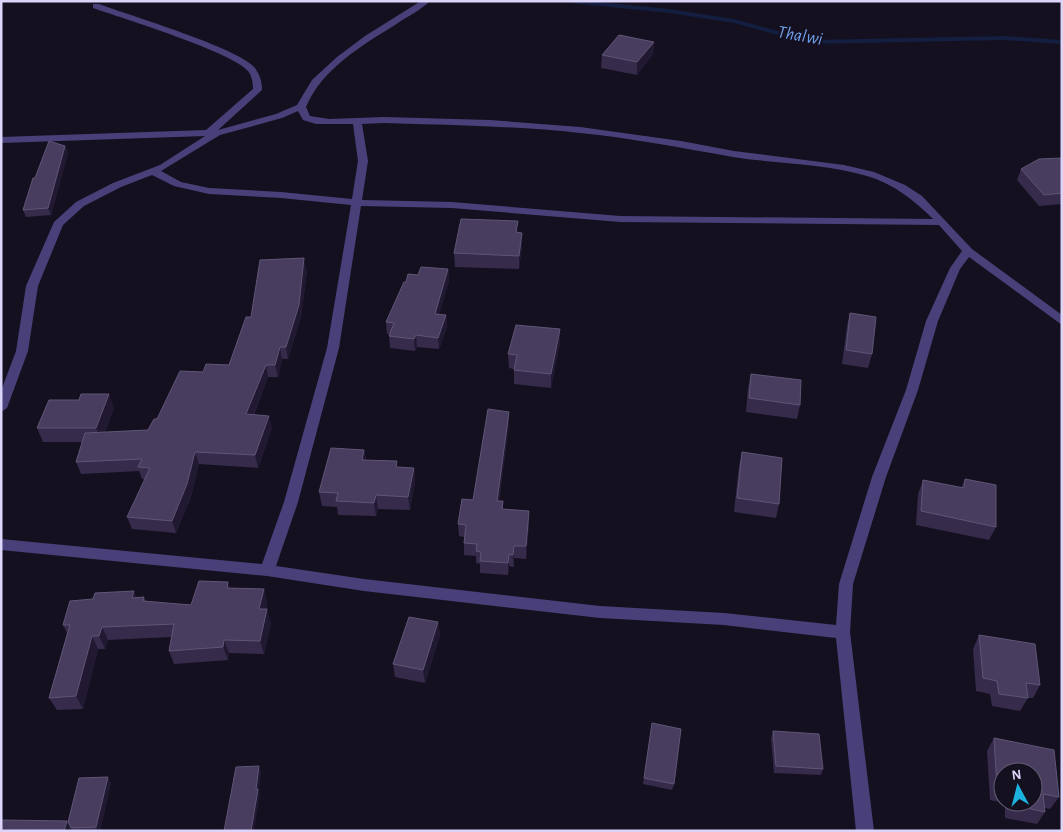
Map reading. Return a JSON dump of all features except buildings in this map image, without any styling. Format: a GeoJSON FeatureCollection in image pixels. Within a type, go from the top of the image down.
{"type":"FeatureCollection","features":[{"type":"Feature","properties":{"kind":"street"},"geometry":{"type":"LineString","coordinates":[[1,140],[212,133],[279,116],[301,107],[310,88],[329,69],[365,41],[426,1]]}},
{"type":"Feature","properties":{"kind":"street"},"geometry":{"type":"LineString","coordinates":[[1,408],[22,350],[32,286],[58,224],[80,204],[109,189],[163,167],[212,133],[258,90],[257,81],[251,69],[229,54],[159,27],[96,6]]}},
{"type":"Feature","properties":{"kind":"street"},"geometry":{"type":"LineString","coordinates":[[301,107],[306,118],[316,121],[490,123],[580,130],[860,171],[883,178],[918,198],[968,251],[1062,321]]}},
{"type":"Feature","properties":{"kind":"street"},"geometry":{"type":"LineString","coordinates":[[267,570],[309,440],[333,348],[363,161],[357,120]]}},
{"type":"Feature","properties":{"kind":"street"},"geometry":{"type":"LineString","coordinates":[[153,171],[178,184],[209,191],[281,195],[357,203],[452,206],[620,218],[942,222]]}},
{"type":"Feature","properties":{"kind":"street"},"geometry":{"type":"LineString","coordinates":[[865,831],[843,632],[846,584],[879,477],[912,390],[932,321],[955,268],[968,251]]}},
{"type":"Feature","properties":{"kind":"street"},"geometry":{"type":"LineString","coordinates":[[1,544],[267,570],[364,585],[600,612],[724,619],[843,632]]}},
{"type":"Feature","properties":{"kind":"waterway","name":"Thalwi"},"geometry":{"type":"LineString","coordinates":[[570,1],[669,11],[734,21],[811,42],[1005,38],[1062,42]]}}]}
